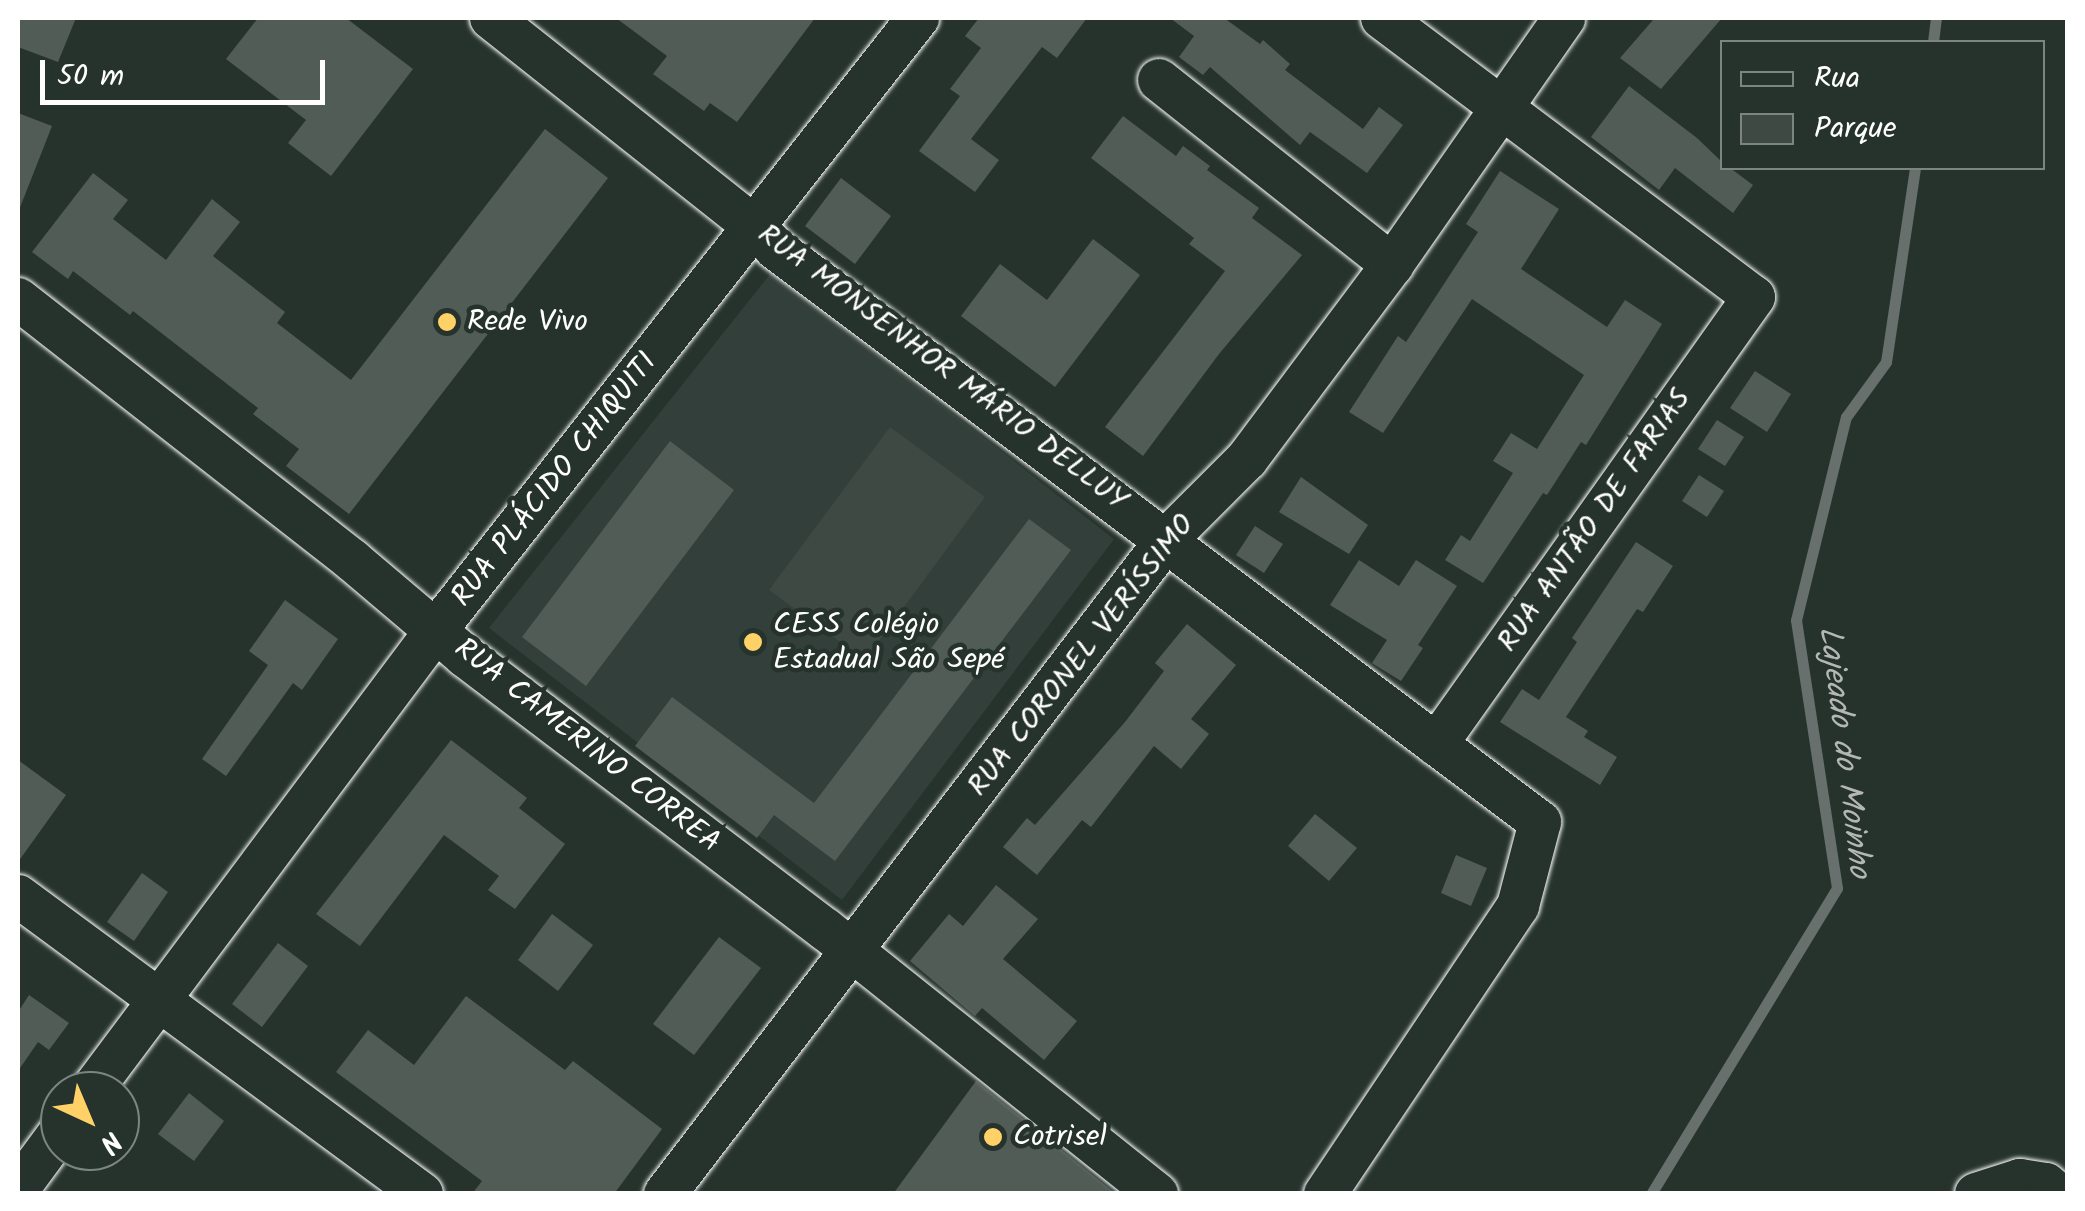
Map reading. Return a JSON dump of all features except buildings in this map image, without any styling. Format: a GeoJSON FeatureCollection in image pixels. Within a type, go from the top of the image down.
{"type":"FeatureCollection","features":[{"type":"Feature","properties":{"kind":"street","name":"RUA MONSENHOR MÁRIO DELLUY"},"geometry":{"type":"LineString","coordinates":[[492,18],[755,227],[776,249],[1540,822],[1518,906],[1325,1194]]}},
{"type":"Feature","properties":{"kind":"street","name":"RUA PLÁCIDO CHIQUITI"},"geometry":{"type":"LineString","coordinates":[[107,1071],[438,628],[918,18]]}},
{"type":"Feature","properties":{"kind":"street"},"geometry":{"type":"LineString","coordinates":[[1382,18],[1500,108]]}},
{"type":"Feature","properties":{"kind":"street","name":"RUA CORONEL VERÍSSIMO"},"geometry":{"type":"LineString","coordinates":[[665,1194],[1167,539],[1247,459],[1392,265],[1564,18]]}},
{"type":"Feature","properties":{"kind":"street"},"geometry":{"type":"LineString","coordinates":[[1159,80],[1392,265]]}},
{"type":"Feature","properties":{"kind":"street","name":"RUA ANTÃO DE FARIAS"},"geometry":{"type":"LineString","coordinates":[[1436,745],[1754,297],[1500,108]]}},
{"type":"Feature","properties":{"kind":"street","name":"RUA CAMERINO CORREA"},"geometry":{"type":"LineString","coordinates":[[18,298],[438,628],[465,656],[854,951],[1157,1194]]}},
{"type":"Feature","properties":{"kind":"street"},"geometry":{"type":"LineString","coordinates":[[18,896],[422,1194]]}},
{"type":"Feature","properties":{"kind":"street"},"geometry":{"type":"LineString","coordinates":[[18,1188],[40,1159]]}},
{"type":"Feature","properties":{"kind":"street"},"geometry":{"type":"LineString","coordinates":[[1976,1194],[2020,1180],[2046,1184],[2058,1194]]}},
{"type":"Feature","properties":{"kind":"shaded area"},"geometry":{"type":"Polygon","coordinates":[[[771,273],[1114,539],[842,900],[489,628],[771,273]]]}},
{"type":"Feature","properties":{"kind":"green space"},"geometry":{"type":"Polygon","coordinates":[[[890,427],[985,497],[865,660],[769,590],[890,427]]]}},
{"type":"Feature","properties":{"kind":"waterway","name":"Lajeado do Moinho"},"geometry":{"type":"LineString","coordinates":[[1933,40],[1936,18]]}},
{"type":"Feature","properties":{"kind":"waterway","name":"Lajeado do Moinho"},"geometry":{"type":"LineString","coordinates":[[1651,1194],[1837,888],[1796,620],[1846,417],[1886,362],[1915,170]]}},
{"type":"Feature","properties":{"kind":"place","name":"Rede Vivo"},"geometry":{"type":"Point","coordinates":[447,322]}},
{"type":"Feature","properties":{"kind":"place","name":"CESS Colégio Estadual São Sepé"},"geometry":{"type":"Point","coordinates":[753,642]}},
{"type":"Feature","properties":{"kind":"place","name":"Cotrisel"},"geometry":{"type":"Point","coordinates":[993,1137]}}]}
